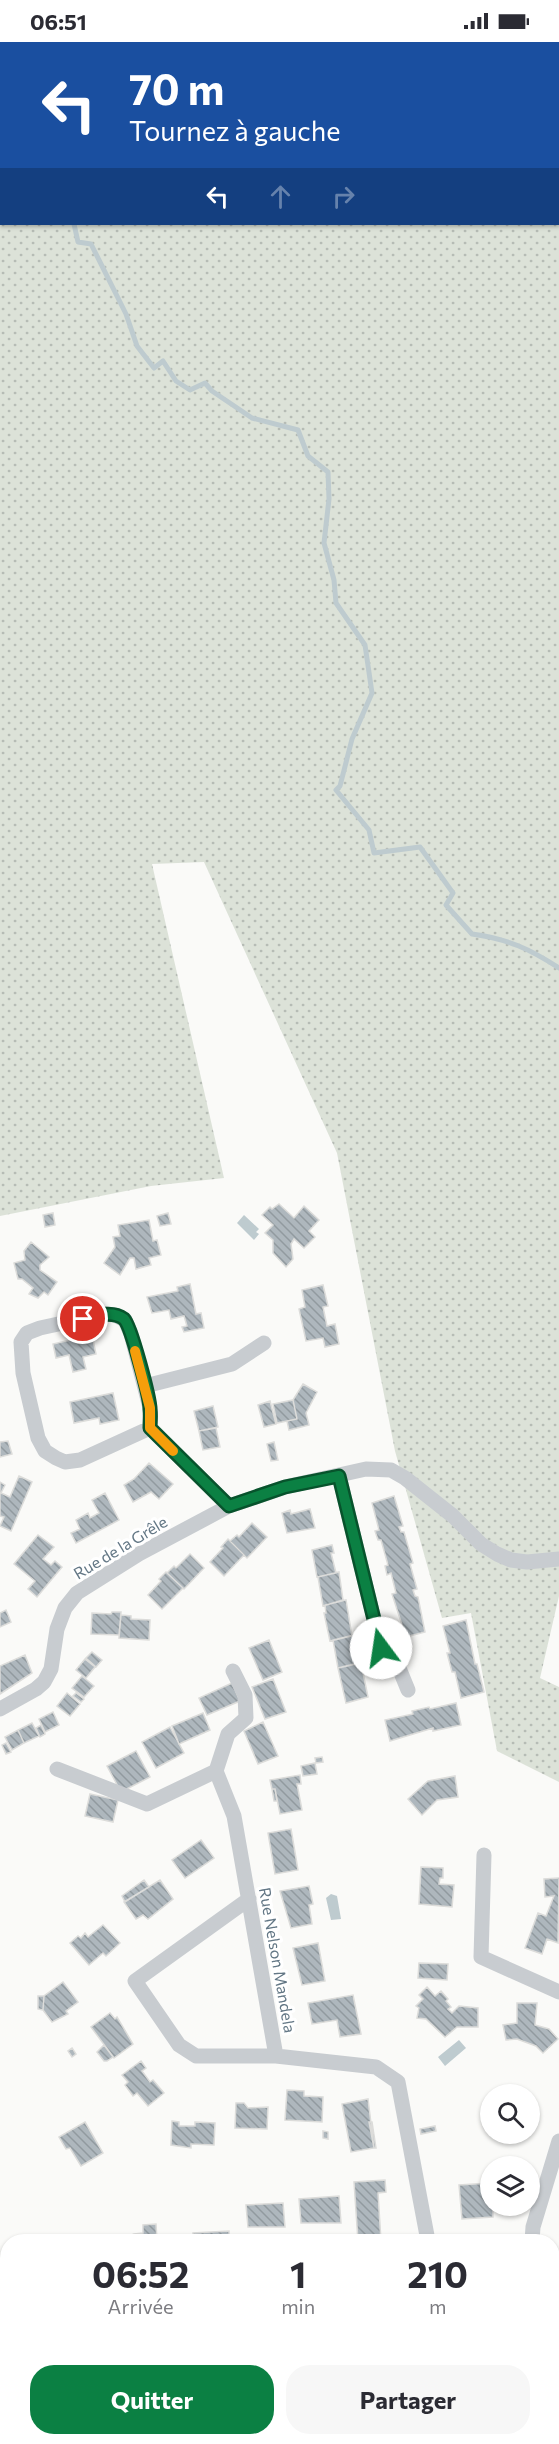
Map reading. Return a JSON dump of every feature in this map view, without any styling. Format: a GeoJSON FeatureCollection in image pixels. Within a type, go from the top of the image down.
{"type":"FeatureCollection","features":[{"type":"Feature","properties":{"kind":"street"},"geometry":{"type":"LineString","coordinates":[[150,1428],[80,1461],[65,1462],[45,1451],[38,1438],[23,1372],[21,1342],[27,1333],[104,1314],[115,1315],[125,1320],[145,1386],[150,1408],[150,1428],[229,1506]]}},
{"type":"Feature","properties":{"kind":"street"},"geometry":{"type":"LineString","coordinates":[[145,1386],[232,1364],[264,1343]]}},
{"type":"Feature","properties":{"kind":"street","name":"Rue de la Grêle"},"geometry":{"type":"LineString","coordinates":[[0,1709],[44,1682],[51,1669],[57,1629],[65,1608],[77,1593],[139,1554],[229,1506],[285,1487],[366,1469],[391,1470],[405,1478],[453,1516],[481,1544],[497,1554],[511,1560],[527,1562],[559,1560]]}},
{"type":"Feature","properties":{"kind":"street"},"geometry":{"type":"LineString","coordinates":[[339,1476],[381,1648],[388,1660],[399,1668],[408,1690]]}},
{"type":"Feature","properties":{"kind":"street"},"geometry":{"type":"LineString","coordinates":[[57,1769],[147,1804],[216,1770],[228,1734],[246,1718],[245,1695],[233,1671]]}},
{"type":"Feature","properties":{"kind":"street","name":"Rue Nelson Mandela"},"geometry":{"type":"LineString","coordinates":[[216,1770],[234,1816],[276,2056],[376,2067],[398,2082],[427,2234]]}},
{"type":"Feature","properties":{"kind":"street"},"geometry":{"type":"LineString","coordinates":[[484,1856],[481,1957],[559,1992]]}},
{"type":"Feature","properties":{"kind":"street"},"geometry":{"type":"LineString","coordinates":[[249,1899],[135,1981],[179,2045],[196,2056],[276,2056]]}},
{"type":"Feature","properties":{"kind":"street"},"geometry":{"type":"LineString","coordinates":[[533,2234],[559,2141]]}},
{"type":"Feature","properties":{"kind":"shaded area"},"geometry":{"type":"Polygon","coordinates":[[[0,225],[559,225],[559,1596],[540,1678],[559,1687],[559,1782],[497,1751],[471,1613],[442,1618],[395,1451],[337,1153],[204,862],[152,864],[224,1178],[151,1186],[0,1216],[0,225]]]}},
{"type":"Feature","properties":{"kind":"shaded area"},"geometry":{"type":"Polygon","coordinates":[[[244,1215],[259,1229],[256,1232],[259,1234],[254,1240],[237,1223],[244,1215]]]}},
{"type":"Feature","properties":{"kind":"shaded area"},"geometry":{"type":"Polygon","coordinates":[[[331,1894],[337,1896],[341,1919],[331,1920],[326,1898],[331,1894]]]}},
{"type":"Feature","properties":{"kind":"shaded area"},"geometry":{"type":"Polygon","coordinates":[[[459,2040],[466,2048],[445,2066],[438,2057],[459,2040]]]}},
{"type":"Feature","properties":{"kind":"building"},"geometry":{"type":"Polygon","coordinates":[[[279,1204],[294,1218],[304,1206],[319,1220],[309,1231],[315,1237],[304,1248],[294,1239],[291,1244],[293,1259],[286,1267],[273,1253],[273,1240],[265,1233],[273,1225],[262,1215],[270,1207],[272,1209],[279,1204]]]}},
{"type":"Feature","properties":{"kind":"building"},"geometry":{"type":"Polygon","coordinates":[[[53,1213],[55,1225],[45,1227],[43,1215],[53,1213]]]}},
{"type":"Feature","properties":{"kind":"building"},"geometry":{"type":"Polygon","coordinates":[[[168,1213],[171,1224],[160,1226],[157,1216],[168,1213]]]}},
{"type":"Feature","properties":{"kind":"building"},"geometry":{"type":"Polygon","coordinates":[[[149,1220],[153,1241],[157,1240],[161,1255],[149,1258],[151,1265],[136,1269],[134,1258],[130,1258],[120,1275],[104,1263],[115,1247],[113,1237],[120,1236],[118,1225],[149,1220]]]}},
{"type":"Feature","properties":{"kind":"building"},"geometry":{"type":"Polygon","coordinates":[[[31,1242],[49,1257],[40,1265],[40,1270],[57,1282],[48,1295],[44,1292],[38,1298],[29,1294],[33,1288],[22,1279],[18,1279],[14,1263],[25,1260],[24,1251],[31,1242]]]}},
{"type":"Feature","properties":{"kind":"building"},"geometry":{"type":"Polygon","coordinates":[[[190,1284],[196,1314],[201,1313],[204,1328],[184,1332],[182,1327],[187,1326],[184,1316],[171,1319],[169,1310],[152,1313],[147,1297],[178,1291],[177,1287],[190,1284]]]}},
{"type":"Feature","properties":{"kind":"building"},"geometry":{"type":"Polygon","coordinates":[[[323,1285],[328,1306],[323,1307],[327,1326],[335,1324],[339,1344],[325,1347],[323,1338],[306,1341],[299,1309],[305,1307],[302,1290],[323,1285]]]}},
{"type":"Feature","properties":{"kind":"building"},"geometry":{"type":"Polygon","coordinates":[[[92,1335],[96,1354],[83,1357],[86,1369],[73,1372],[69,1355],[56,1358],[53,1344],[92,1335]]]}},
{"type":"Feature","properties":{"kind":"building"},"geometry":{"type":"Polygon","coordinates":[[[303,1384],[317,1392],[306,1413],[309,1425],[289,1430],[287,1421],[297,1419],[293,1400],[303,1384]]]}},
{"type":"Feature","properties":{"kind":"building"},"geometry":{"type":"Polygon","coordinates":[[[113,1393],[119,1420],[100,1424],[99,1418],[74,1423],[70,1402],[113,1393]]]}},
{"type":"Feature","properties":{"kind":"building"},"geometry":{"type":"Polygon","coordinates":[[[293,1400],[297,1419],[277,1423],[273,1404],[293,1400]]]}},
{"type":"Feature","properties":{"kind":"building"},"geometry":{"type":"Polygon","coordinates":[[[270,1401],[276,1424],[264,1427],[258,1405],[270,1401]]]}},
{"type":"Feature","properties":{"kind":"building"},"geometry":{"type":"Polygon","coordinates":[[[213,1406],[218,1427],[199,1431],[194,1411],[213,1406]]]}},
{"type":"Feature","properties":{"kind":"building"},"geometry":{"type":"Polygon","coordinates":[[[216,1428],[220,1447],[203,1450],[199,1431],[216,1428]]]}},
{"type":"Feature","properties":{"kind":"building"},"geometry":{"type":"Polygon","coordinates":[[[8,1441],[12,1454],[0,1457],[0,1442],[8,1441]]]}},
{"type":"Feature","properties":{"kind":"building"},"geometry":{"type":"Polygon","coordinates":[[[274,1442],[278,1460],[271,1461],[267,1444],[274,1442]]]}},
{"type":"Feature","properties":{"kind":"building"},"geometry":{"type":"Polygon","coordinates":[[[149,1463],[173,1484],[159,1499],[151,1492],[133,1502],[124,1485],[134,1479],[149,1463]]]}},
{"type":"Feature","properties":{"kind":"building"},"geometry":{"type":"Polygon","coordinates":[[[19,1476],[32,1482],[11,1531],[0,1526],[4,1517],[0,1516],[0,1482],[5,1485],[1,1493],[10,1497],[19,1476]]]}},
{"type":"Feature","properties":{"kind":"building"},"geometry":{"type":"Polygon","coordinates":[[[105,1493],[119,1520],[76,1543],[71,1533],[80,1529],[76,1520],[88,1513],[90,1518],[99,1513],[92,1500],[105,1493]]]}},
{"type":"Feature","properties":{"kind":"building"},"geometry":{"type":"Polygon","coordinates":[[[394,1496],[403,1526],[399,1527],[401,1532],[404,1532],[413,1563],[410,1564],[417,1589],[413,1590],[415,1596],[418,1597],[425,1632],[402,1638],[400,1629],[403,1628],[392,1594],[396,1593],[391,1573],[387,1575],[385,1566],[388,1565],[381,1540],[378,1540],[375,1531],[379,1530],[372,1503],[394,1496]]]}},
{"type":"Feature","properties":{"kind":"building"},"geometry":{"type":"Polygon","coordinates":[[[310,1509],[315,1528],[287,1533],[282,1513],[290,1510],[291,1514],[310,1509]]]}},
{"type":"Feature","properties":{"kind":"building"},"geometry":{"type":"Polygon","coordinates":[[[252,1523],[267,1537],[247,1558],[230,1541],[237,1535],[239,1537],[252,1523]]]}},
{"type":"Feature","properties":{"kind":"building"},"geometry":{"type":"Polygon","coordinates":[[[38,1535],[54,1547],[43,1559],[51,1565],[55,1561],[62,1567],[37,1597],[28,1589],[35,1581],[14,1564],[38,1535]]]}},
{"type":"Feature","properties":{"kind":"building"},"geometry":{"type":"Polygon","coordinates":[[[228,1539],[244,1555],[224,1576],[210,1562],[228,1539]]]}},
{"type":"Feature","properties":{"kind":"building"},"geometry":{"type":"Polygon","coordinates":[[[332,1545],[334,1553],[331,1553],[336,1573],[317,1577],[312,1550],[332,1545]]]}},
{"type":"Feature","properties":{"kind":"building"},"geometry":{"type":"Polygon","coordinates":[[[190,1554],[204,1568],[184,1589],[167,1573],[174,1566],[176,1568],[190,1554]]]}},
{"type":"Feature","properties":{"kind":"building"},"geometry":{"type":"Polygon","coordinates":[[[166,1572],[183,1588],[162,1609],[148,1595],[166,1572]]]}},
{"type":"Feature","properties":{"kind":"building"},"geometry":{"type":"Polygon","coordinates":[[[339,1572],[343,1600],[323,1606],[318,1577],[339,1572]]]}},
{"type":"Feature","properties":{"kind":"building"},"geometry":{"type":"Polygon","coordinates":[[[346,1600],[352,1636],[330,1641],[324,1613],[326,1613],[325,1605],[346,1600]]]}},
{"type":"Feature","properties":{"kind":"building"},"geometry":{"type":"Polygon","coordinates":[[[6,1610],[11,1622],[0,1627],[0,1613],[6,1610]]]}},
{"type":"Feature","properties":{"kind":"building"},"geometry":{"type":"Polygon","coordinates":[[[121,1612],[119,1635],[91,1634],[92,1613],[111,1614],[121,1612]]]}},
{"type":"Feature","properties":{"kind":"building"},"geometry":{"type":"Polygon","coordinates":[[[121,1615],[131,1616],[131,1619],[150,1620],[149,1640],[119,1638],[121,1615]]]}},
{"type":"Feature","properties":{"kind":"building"},"geometry":{"type":"Polygon","coordinates":[[[466,1620],[475,1664],[477,1664],[484,1692],[461,1698],[455,1672],[452,1672],[447,1653],[450,1653],[443,1626],[466,1620]]]}},
{"type":"Feature","properties":{"kind":"building"},"geometry":{"type":"Polygon","coordinates":[[[354,1635],[358,1663],[338,1668],[333,1640],[354,1635]]]}},
{"type":"Feature","properties":{"kind":"building"},"geometry":{"type":"Polygon","coordinates":[[[269,1640],[282,1672],[263,1680],[249,1648],[269,1640]]]}},
{"type":"Feature","properties":{"kind":"building"},"geometry":{"type":"Polygon","coordinates":[[[92,1652],[102,1660],[96,1667],[86,1658],[92,1652]]]}},
{"type":"Feature","properties":{"kind":"building"},"geometry":{"type":"Polygon","coordinates":[[[25,1655],[32,1673],[0,1694],[0,1666],[25,1655]]]}},
{"type":"Feature","properties":{"kind":"building"},"geometry":{"type":"Polygon","coordinates":[[[85,1659],[95,1667],[86,1678],[76,1670],[85,1659]]]}},
{"type":"Feature","properties":{"kind":"building"},"geometry":{"type":"Polygon","coordinates":[[[361,1663],[368,1697],[346,1703],[338,1668],[361,1663]]]}},
{"type":"Feature","properties":{"kind":"building"},"geometry":{"type":"Polygon","coordinates":[[[82,1676],[94,1686],[84,1697],[72,1688],[82,1676]]]}},
{"type":"Feature","properties":{"kind":"building"},"geometry":{"type":"Polygon","coordinates":[[[273,1679],[286,1712],[265,1719],[252,1687],[273,1679]]]}},
{"type":"Feature","properties":{"kind":"building"},"geometry":{"type":"Polygon","coordinates":[[[232,1683],[240,1701],[207,1715],[199,1698],[232,1683]]]}},
{"type":"Feature","properties":{"kind":"building"},"geometry":{"type":"Polygon","coordinates":[[[67,1693],[80,1704],[70,1716],[57,1706],[67,1693]]]}},
{"type":"Feature","properties":{"kind":"building"},"geometry":{"type":"Polygon","coordinates":[[[76,1693],[84,1699],[81,1702],[73,1696],[76,1693]]]}},
{"type":"Feature","properties":{"kind":"building"},"geometry":{"type":"Polygon","coordinates":[[[456,1703],[461,1725],[433,1731],[433,1728],[390,1741],[385,1720],[413,1714],[412,1711],[456,1703]]]}},
{"type":"Feature","properties":{"kind":"building"},"geometry":{"type":"Polygon","coordinates":[[[53,1712],[59,1725],[45,1732],[39,1719],[53,1712]]]}},
{"type":"Feature","properties":{"kind":"building"},"geometry":{"type":"Polygon","coordinates":[[[203,1713],[210,1730],[179,1744],[172,1726],[203,1713]]]}},
{"type":"Feature","properties":{"kind":"building"},"geometry":{"type":"Polygon","coordinates":[[[263,1722],[278,1756],[258,1764],[244,1731],[263,1722]]]}},
{"type":"Feature","properties":{"kind":"building"},"geometry":{"type":"Polygon","coordinates":[[[32,1723],[39,1736],[24,1743],[18,1730],[32,1723]]]}},
{"type":"Feature","properties":{"kind":"building"},"geometry":{"type":"Polygon","coordinates":[[[41,1725],[45,1734],[40,1737],[36,1728],[41,1725]]]}},
{"type":"Feature","properties":{"kind":"building"},"geometry":{"type":"Polygon","coordinates":[[[170,1727],[184,1753],[156,1768],[142,1742],[170,1727]]]}},
{"type":"Feature","properties":{"kind":"building"},"geometry":{"type":"Polygon","coordinates":[[[18,1730],[24,1743],[12,1750],[5,1737],[18,1730]]]}},
{"type":"Feature","properties":{"kind":"building"},"geometry":{"type":"Polygon","coordinates":[[[6,1743],[11,1752],[6,1754],[2,1745],[6,1743]]]}},
{"type":"Feature","properties":{"kind":"building"},"geometry":{"type":"Polygon","coordinates":[[[136,1751],[150,1777],[121,1792],[107,1766],[136,1751]]]}},
{"type":"Feature","properties":{"kind":"building"},"geometry":{"type":"Polygon","coordinates":[[[322,1757],[323,1762],[316,1763],[315,1758],[322,1757]]]}},
{"type":"Feature","properties":{"kind":"building"},"geometry":{"type":"Polygon","coordinates":[[[315,1763],[317,1774],[303,1776],[301,1766],[315,1763]]]}},
{"type":"Feature","properties":{"kind":"building"},"geometry":{"type":"Polygon","coordinates":[[[300,1775],[301,1784],[297,1784],[302,1810],[280,1814],[275,1789],[272,1789],[270,1780],[300,1775]]]}},
{"type":"Feature","properties":{"kind":"building"},"geometry":{"type":"Polygon","coordinates":[[[455,1776],[458,1797],[437,1800],[422,1815],[408,1799],[428,1781],[455,1776]]]}},
{"type":"Feature","properties":{"kind":"building"},"geometry":{"type":"Polygon","coordinates":[[[272,1789],[275,1789],[277,1801],[274,1801],[272,1789]]]}},
{"type":"Feature","properties":{"kind":"building"},"geometry":{"type":"Polygon","coordinates":[[[90,1794],[118,1800],[113,1822],[85,1816],[90,1794]]]}},
{"type":"Feature","properties":{"kind":"building"},"geometry":{"type":"Polygon","coordinates":[[[291,1829],[298,1870],[275,1874],[268,1833],[291,1829]]]}},
{"type":"Feature","properties":{"kind":"building"},"geometry":{"type":"Polygon","coordinates":[[[201,1840],[214,1858],[185,1878],[172,1860],[201,1840]]]}},
{"type":"Feature","properties":{"kind":"building"},"geometry":{"type":"Polygon","coordinates":[[[421,1867],[443,1868],[443,1878],[440,1878],[439,1884],[454,1885],[452,1907],[419,1904],[421,1867]]]}},
{"type":"Feature","properties":{"kind":"building"},"geometry":{"type":"Polygon","coordinates":[[[559,1878],[558,1943],[547,1939],[542,1954],[525,1948],[538,1913],[546,1916],[554,1896],[545,1897],[544,1879],[559,1878]]]}},
{"type":"Feature","properties":{"kind":"building"},"geometry":{"type":"Polygon","coordinates":[[[144,1880],[149,1887],[125,1902],[122,1896],[144,1880]]]}},
{"type":"Feature","properties":{"kind":"building"},"geometry":{"type":"Polygon","coordinates":[[[160,1880],[173,1899],[148,1919],[143,1915],[136,1919],[124,1902],[160,1880]]]}},
{"type":"Feature","properties":{"kind":"building"},"geometry":{"type":"Polygon","coordinates":[[[309,1886],[313,1904],[309,1905],[312,1924],[291,1928],[280,1891],[309,1886]]]}},
{"type":"Feature","properties":{"kind":"building"},"geometry":{"type":"Polygon","coordinates":[[[103,1925],[120,1943],[106,1956],[103,1953],[89,1965],[70,1943],[78,1936],[81,1938],[85,1933],[88,1937],[103,1925]]]}},
{"type":"Feature","properties":{"kind":"building"},"geometry":{"type":"Polygon","coordinates":[[[318,1943],[325,1981],[302,1985],[293,1948],[318,1943]]]}},
{"type":"Feature","properties":{"kind":"building"},"geometry":{"type":"Polygon","coordinates":[[[419,1963],[448,1964],[447,1980],[418,1978],[419,1963]]]}},
{"type":"Feature","properties":{"kind":"building"},"geometry":{"type":"Polygon","coordinates":[[[63,1982],[78,2002],[66,2011],[68,2014],[52,2022],[43,2010],[44,1996],[63,1982]]]}},
{"type":"Feature","properties":{"kind":"building"},"geometry":{"type":"Polygon","coordinates":[[[427,1987],[435,1996],[441,1991],[448,1999],[446,2001],[451,2007],[448,2009],[452,2013],[459,2006],[478,2008],[478,2027],[457,2027],[445,2037],[426,2019],[417,2018],[419,2008],[416,2006],[423,1999],[419,1995],[427,1987]]]}},
{"type":"Feature","properties":{"kind":"building"},"geometry":{"type":"Polygon","coordinates":[[[353,1995],[361,2034],[340,2037],[337,2020],[312,2024],[308,2003],[353,1995]]]}},
{"type":"Feature","properties":{"kind":"building"},"geometry":{"type":"Polygon","coordinates":[[[38,1996],[44,1996],[43,2010],[38,2009],[38,1996]]]}},
{"type":"Feature","properties":{"kind":"building"},"geometry":{"type":"Polygon","coordinates":[[[517,2003],[537,2003],[535,2025],[549,2029],[558,2039],[543,2053],[536,2046],[517,2039],[506,2040],[503,2025],[517,2023],[517,2003]]]}},
{"type":"Feature","properties":{"kind":"building"},"geometry":{"type":"Polygon","coordinates":[[[110,2013],[115,2019],[117,2017],[133,2044],[114,2058],[91,2027],[110,2013]]]}},
{"type":"Feature","properties":{"kind":"building"},"geometry":{"type":"Polygon","coordinates":[[[104,2045],[113,2057],[107,2061],[104,2061],[97,2052],[104,2045]]]}},
{"type":"Feature","properties":{"kind":"building"},"geometry":{"type":"Polygon","coordinates":[[[72,2048],[76,2054],[72,2057],[68,2051],[72,2048]]]}},
{"type":"Feature","properties":{"kind":"building"},"geometry":{"type":"Polygon","coordinates":[[[141,2061],[146,2068],[142,2071],[150,2082],[153,2080],[164,2093],[148,2106],[137,2093],[133,2096],[125,2085],[128,2082],[122,2075],[141,2061]]]}},
{"type":"Feature","properties":{"kind":"building"},"geometry":{"type":"Polygon","coordinates":[[[287,2090],[304,2091],[304,2096],[323,2097],[322,2122],[285,2120],[287,2090]]]}},
{"type":"Feature","properties":{"kind":"building"},"geometry":{"type":"Polygon","coordinates":[[[368,2099],[374,2148],[351,2152],[342,2104],[368,2099]]]}},
{"type":"Feature","properties":{"kind":"building"},"geometry":{"type":"Polygon","coordinates":[[[236,2103],[244,2103],[248,2108],[268,2107],[267,2129],[235,2128],[236,2103]]]}},
{"type":"Feature","properties":{"kind":"building"},"geometry":{"type":"Polygon","coordinates":[[[172,2121],[179,2122],[179,2126],[195,2126],[195,2122],[215,2123],[214,2145],[191,2144],[191,2148],[171,2145],[172,2121]]]}},
{"type":"Feature","properties":{"kind":"building"},"geometry":{"type":"Polygon","coordinates":[[[85,2122],[103,2153],[81,2166],[70,2148],[66,2149],[59,2137],[85,2122]]]}},
{"type":"Feature","properties":{"kind":"building"},"geometry":{"type":"Polygon","coordinates":[[[369,2122],[372,2122],[376,2148],[374,2148],[369,2122]]]}},
{"type":"Feature","properties":{"kind":"building"},"geometry":{"type":"Polygon","coordinates":[[[435,2126],[436,2131],[421,2134],[420,2129],[435,2126]]]}},
{"type":"Feature","properties":{"kind":"building"},"geometry":{"type":"Polygon","coordinates":[[[323,2131],[328,2132],[328,2139],[323,2138],[323,2131]]]}},
{"type":"Feature","properties":{"kind":"building"},"geometry":{"type":"Polygon","coordinates":[[[385,2180],[386,2192],[378,2193],[381,2234],[358,2234],[354,2182],[385,2180]]]}},
{"type":"Feature","properties":{"kind":"building"},"geometry":{"type":"Polygon","coordinates":[[[480,2184],[480,2216],[493,2217],[462,2219],[459,2185],[480,2184]]]}},
{"type":"Feature","properties":{"kind":"building"},"geometry":{"type":"Polygon","coordinates":[[[339,2196],[341,2223],[301,2223],[299,2199],[339,2196]]]}},
{"type":"Feature","properties":{"kind":"building"},"geometry":{"type":"Polygon","coordinates":[[[283,2203],[285,2227],[248,2227],[246,2205],[283,2203]]]}},
{"type":"Feature","properties":{"kind":"building"},"geometry":{"type":"Polygon","coordinates":[[[156,2224],[157,2234],[134,2234],[143,2233],[143,2225],[156,2224]]]}},
{"type":"Feature","properties":{"kind":"building"},"geometry":{"type":"Polygon","coordinates":[[[229,2231],[229,2234],[193,2233],[229,2231]]]}},
{"type":"Feature","properties":{"kind":"waterway"},"geometry":{"type":"LineString","coordinates":[[74,225],[78,242],[91,244],[126,314],[137,346],[154,368],[163,361],[176,381],[190,390],[205,383],[212,391],[252,418],[298,430],[308,456],[328,472],[329,499],[324,543],[334,580],[336,603],[365,645],[372,693],[352,739],[340,786],[336,790],[369,830],[374,853],[420,847],[453,893],[446,905],[472,934],[518,946],[559,968]]}},
{"type":"Feature","properties":{"kind":"slow traffic"},"geometry":{"type":"LineString","coordinates":[[135,1351],[150,1408],[150,1428],[173,1451]]}},
{"type":"Feature","properties":{"kind":"route"},"geometry":{"type":"LineString","coordinates":[[83,1319],[104,1314],[115,1315],[125,1320],[131,1334],[150,1408],[150,1428],[229,1506],[270,1491],[339,1476],[381,1648]]}}]}
